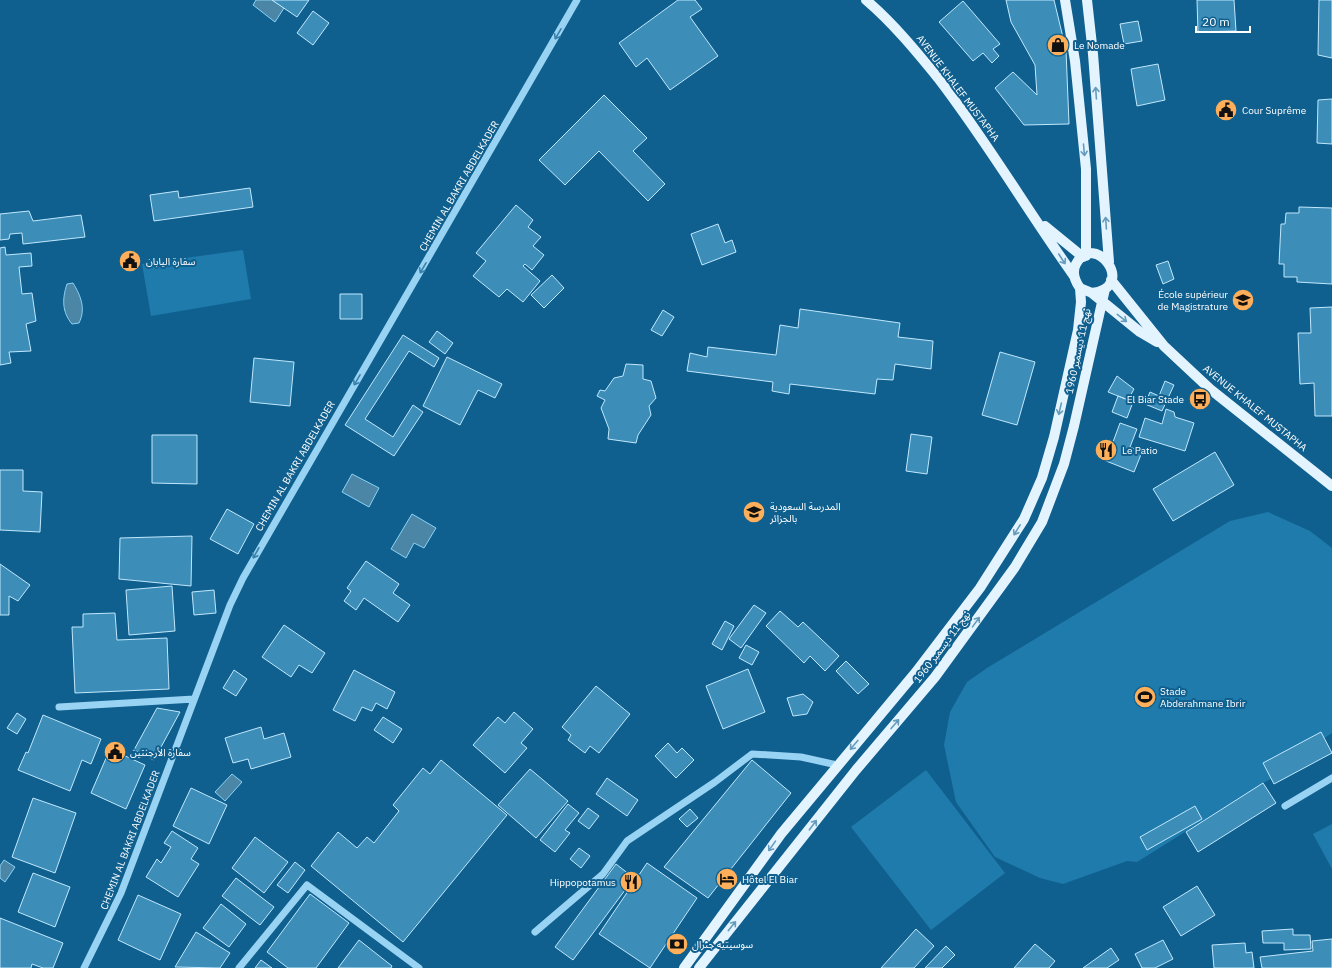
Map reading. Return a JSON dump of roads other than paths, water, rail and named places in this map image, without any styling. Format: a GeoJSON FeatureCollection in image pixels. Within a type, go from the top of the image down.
{"type":"FeatureCollection","features":[{"type":"Feature","properties":{"kind":"main road","name":"AVENUE KHALEF MUSTAPHA"},"geometry":{"type":"LineString","coordinates":[[866,0],[879,11],[915,50],[972,122],[1074,276]]}},
{"type":"Feature","properties":{"kind":"main road"},"geometry":{"type":"LineString","coordinates":[[1065,0],[1075,61],[1086,169],[1084,256]]}},
{"type":"Feature","properties":{"kind":"main road"},"geometry":{"type":"LineString","coordinates":[[1087,0],[1093,54],[1109,262],[1112,268],[1111,280],[1105,289],[1092,293],[1080,288],[1074,276],[1076,264],[1084,256],[1098,255],[1109,262]]}},
{"type":"Feature","properties":{"kind":"main road","name":"AVENUE KHALEF MUSTAPHA"},"geometry":{"type":"LineString","coordinates":[[1036,218],[1084,256]]}},
{"type":"Feature","properties":{"kind":"main road","name":"AVENUE KHALEF MUSTAPHA"},"geometry":{"type":"LineString","coordinates":[[1111,280],[1164,346],[1210,389],[1332,486]]}},
{"type":"Feature","properties":{"kind":"main road","name":"نهج 11 ديسمبر 1960"},"geometry":{"type":"LineString","coordinates":[[684,968],[781,834],[916,672],[980,588],[1024,519],[1042,478],[1054,437],[1078,330],[1081,302],[1080,288]]}},
{"type":"Feature","properties":{"kind":"main road","name":"نهج 11 ديسمبر 1960"},"geometry":{"type":"LineString","coordinates":[[700,968],[856,770],[935,678],[1015,567],[1042,522],[1064,464],[1105,289]]}},
{"type":"Feature","properties":{"kind":"main road","name":"AVENUE KHALEF MUSTAPHA"},"geometry":{"type":"LineString","coordinates":[[1092,293],[1140,332],[1164,346]]}},
{"type":"Feature","properties":{"kind":"street","name":"CHEMIN AL BAKRI ABDELKADER"},"geometry":{"type":"LineString","coordinates":[[84,968],[122,894],[230,605],[257,551],[577,0]]}},
{"type":"Feature","properties":{"kind":"street"},"geometry":{"type":"LineString","coordinates":[[59,707],[194,700]]}},
{"type":"Feature","properties":{"kind":"street"},"geometry":{"type":"LineString","coordinates":[[536,932],[603,874],[627,841],[715,782],[752,754],[801,757],[837,765]]}},
{"type":"Feature","properties":{"kind":"street"},"geometry":{"type":"LineString","coordinates":[[1285,806],[1332,778]]}},
{"type":"Feature","properties":{"kind":"street"},"geometry":{"type":"LineString","coordinates":[[239,968],[307,885],[419,968]]}},
{"type":"Feature","properties":{"kind":"place","name":"Le Nomade"},"geometry":{"type":"Point","coordinates":[1058,45]}},
{"type":"Feature","properties":{"kind":"place","name":"Cour Suprême"},"geometry":{"type":"Point","coordinates":[1226,110]}},
{"type":"Feature","properties":{"kind":"place","name":"سفارة اليابان"},"geometry":{"type":"Point","coordinates":[130,261]}},
{"type":"Feature","properties":{"kind":"place","name":"École supérieur de Magistrature"},"geometry":{"type":"Point","coordinates":[1243,300]}},
{"type":"Feature","properties":{"kind":"place","name":"El Biar Stade"},"geometry":{"type":"Point","coordinates":[1200,399]}},
{"type":"Feature","properties":{"kind":"place","name":"Le Patio"},"geometry":{"type":"Point","coordinates":[1106,450]}},
{"type":"Feature","properties":{"kind":"place","name":"المدرسة السعودية بالجزائر"},"geometry":{"type":"Point","coordinates":[754,512]}},
{"type":"Feature","properties":{"kind":"place","name":"Stade Abderahmane Ibrir"},"geometry":{"type":"Point","coordinates":[1145,697]}},
{"type":"Feature","properties":{"kind":"place","name":"سفارة الأرجنتين"},"geometry":{"type":"Point","coordinates":[115,752]}},
{"type":"Feature","properties":{"kind":"place","name":"Hôtel El Biar"},"geometry":{"type":"Point","coordinates":[727,879]}},
{"type":"Feature","properties":{"kind":"place","name":"Hippopotamus"},"geometry":{"type":"Point","coordinates":[631,882]}},
{"type":"Feature","properties":{"kind":"place","name":"سوسيتيه جنرال"},"geometry":{"type":"Point","coordinates":[677,944]}}]}
